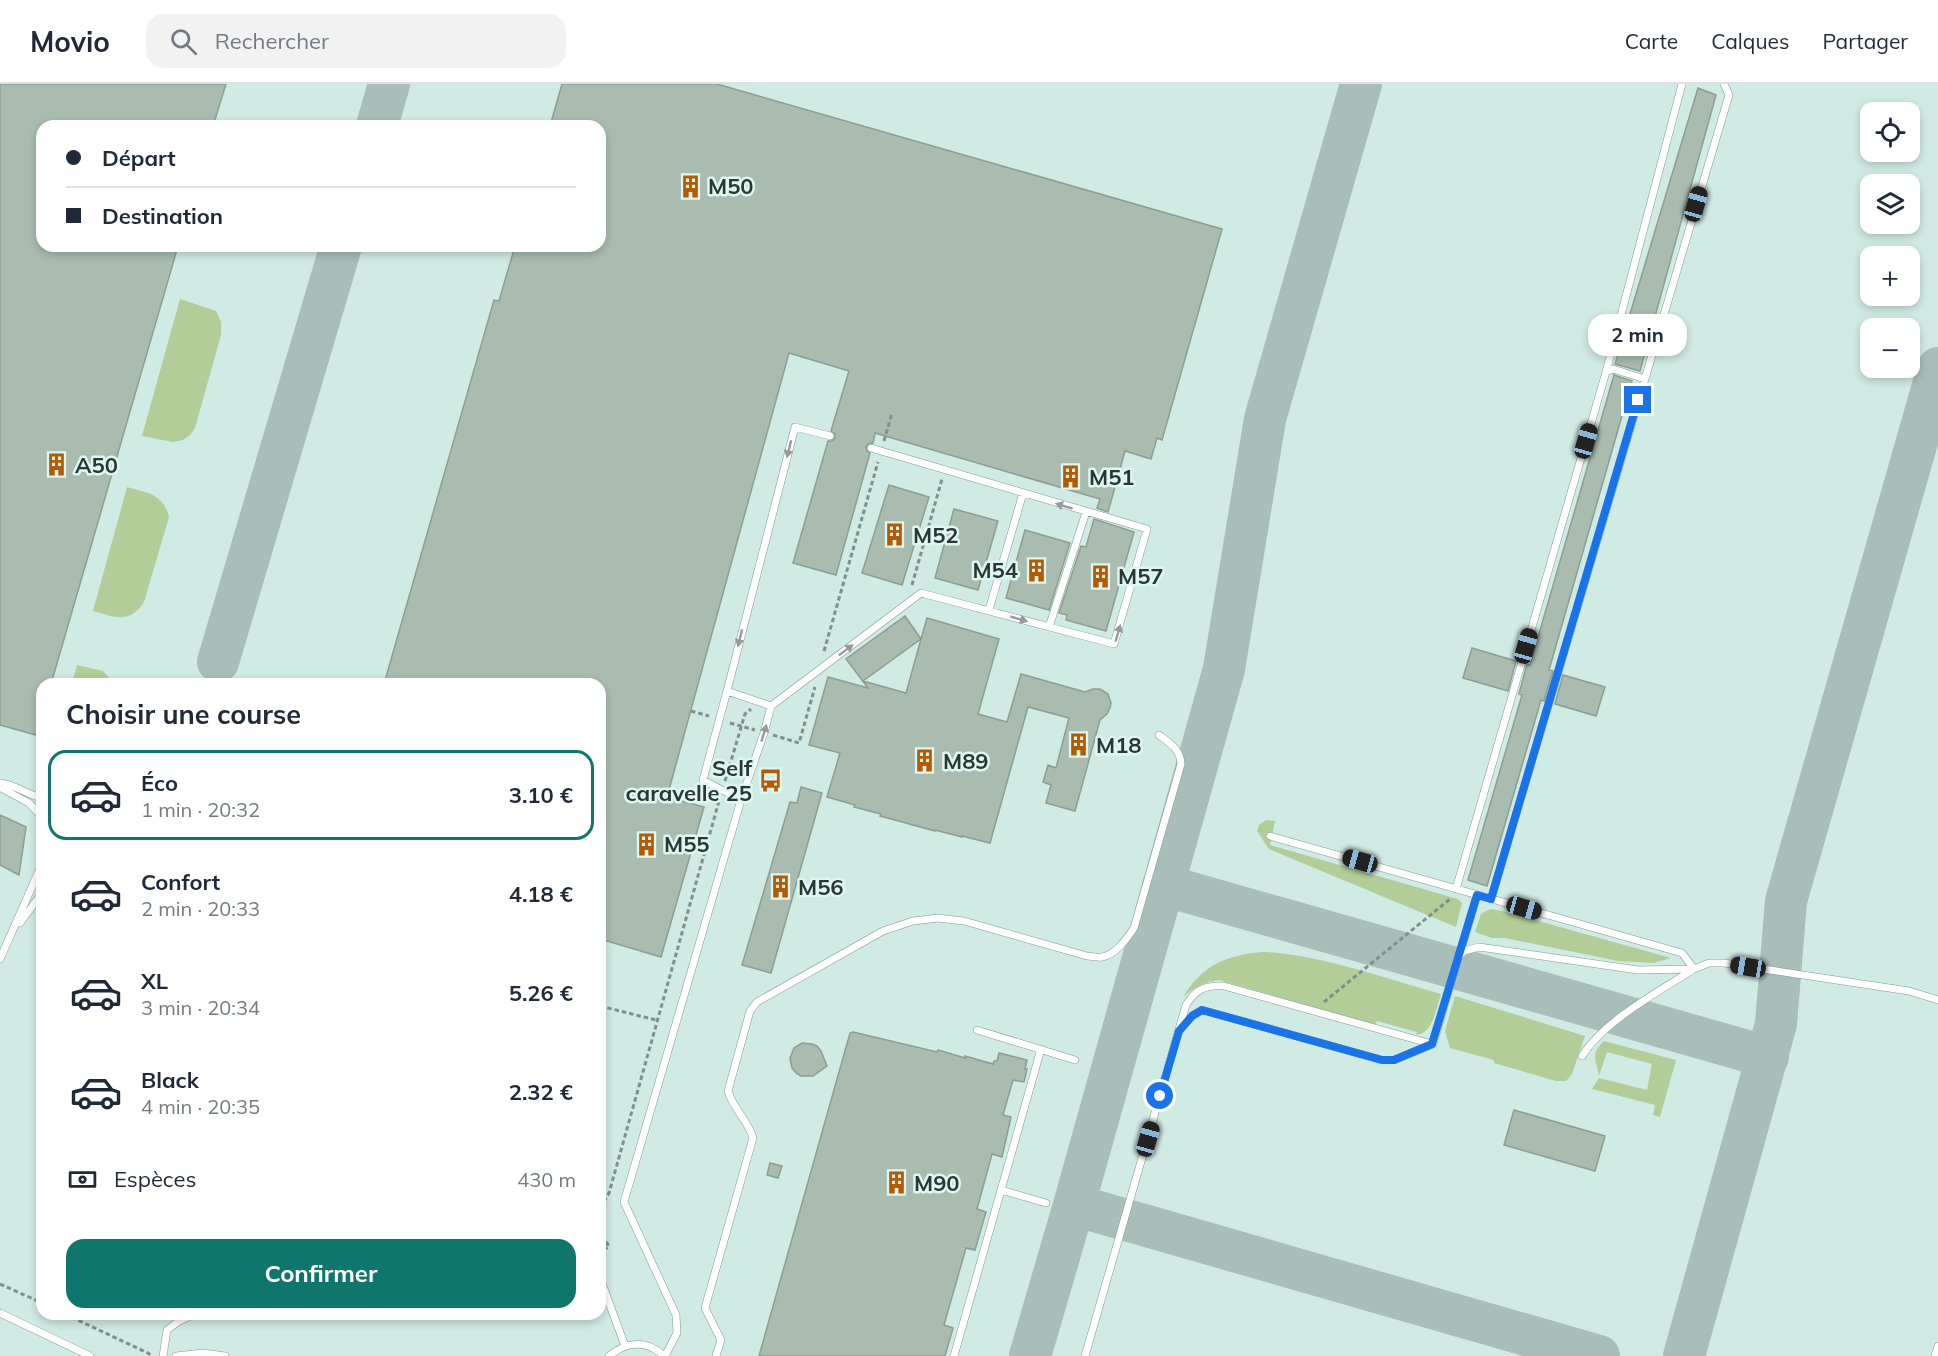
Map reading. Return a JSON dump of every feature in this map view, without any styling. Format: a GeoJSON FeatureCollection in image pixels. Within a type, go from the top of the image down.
{"type":"FeatureCollection","features":[{"type":"Feature","properties":{"kind":"lane"},"geometry":{"type":"LineString","coordinates":[[1455,889],[1606,372],[1682,84]]}},
{"type":"Feature","properties":{"kind":"lane"},"geometry":{"type":"LineString","coordinates":[[1491,899],[1729,95],[1724,84]]}},
{"type":"Feature","properties":{"kind":"lane"},"geometry":{"type":"LineString","coordinates":[[1606,372],[1613,369],[1645,379]]}},
{"type":"Feature","properties":{"kind":"lane"},"geometry":{"type":"LineString","coordinates":[[741,800],[703,780],[795,427],[830,436]]}},
{"type":"Feature","properties":{"kind":"lane"},"geometry":{"type":"LineString","coordinates":[[609,1356],[617,1349],[638,1344],[648,1345],[664,1356],[676,1333],[676,1315],[624,1202],[741,800],[771,706],[921,593],[1114,644],[1147,529],[871,448]]}},
{"type":"Feature","properties":{"kind":"lane"},"geometry":{"type":"LineString","coordinates":[[988,610],[1023,493]]}},
{"type":"Feature","properties":{"kind":"lane"},"geometry":{"type":"LineString","coordinates":[[1049,627],[1086,512]]}},
{"type":"Feature","properties":{"kind":"lane"},"geometry":{"type":"LineString","coordinates":[[727,691],[771,706]]}},
{"type":"Feature","properties":{"kind":"lane"},"geometry":{"type":"LineString","coordinates":[[716,1356],[721,1340],[705,1308],[753,1138],[750,1126],[731,1102],[728,1091],[750,1011],[757,1002],[883,931],[912,921],[938,918],[964,921],[1087,956],[1102,957],[1113,952],[1127,939],[1134,928],[1182,764],[1181,755],[1176,746],[1159,735]]}},
{"type":"Feature","properties":{"kind":"lane"},"geometry":{"type":"LineString","coordinates":[[0,785],[6,784],[36,796]]}},
{"type":"Feature","properties":{"kind":"lane"},"geometry":{"type":"LineString","coordinates":[[0,785],[3,789],[29,803],[36,811]]}},
{"type":"Feature","properties":{"kind":"lane"},"geometry":{"type":"LineString","coordinates":[[1270,836],[1682,953],[1695,969]]}},
{"type":"Feature","properties":{"kind":"lane"},"geometry":{"type":"LineString","coordinates":[[0,959],[36,878]]}},
{"type":"Feature","properties":{"kind":"lane"},"geometry":{"type":"LineString","coordinates":[[1432,1044],[1477,895]]}},
{"type":"Feature","properties":{"kind":"lane"},"geometry":{"type":"LineString","coordinates":[[14,929],[36,901]]}},
{"type":"Feature","properties":{"kind":"lane"},"geometry":{"type":"LineString","coordinates":[[1458,958],[1464,951],[1479,947],[1638,970],[1695,969]]}},
{"type":"Feature","properties":{"kind":"lane"},"geometry":{"type":"LineString","coordinates":[[1582,1056],[1590,1043],[1612,1024],[1695,969],[1709,963],[1724,963],[1909,991],[1938,1000]]}},
{"type":"Feature","properties":{"kind":"lane"},"geometry":{"type":"LineString","coordinates":[[1085,1356],[1186,1005],[1193,993],[1214,985],[1224,986],[1432,1044]]}},
{"type":"Feature","properties":{"kind":"lane"},"geometry":{"type":"LineString","coordinates":[[1179,1031],[1192,1016],[1202,1010],[1382,1060],[1394,1060],[1432,1044]]}},
{"type":"Feature","properties":{"kind":"lane"},"geometry":{"type":"LineString","coordinates":[[977,1030],[1075,1059]]}},
{"type":"Feature","properties":{"kind":"lane"},"geometry":{"type":"LineString","coordinates":[[954,1356],[1041,1049]]}},
{"type":"Feature","properties":{"kind":"lane"},"geometry":{"type":"LineString","coordinates":[[1001,1190],[1046,1203]]}},
{"type":"Feature","properties":{"kind":"lane"},"geometry":{"type":"LineString","coordinates":[[606,1294],[625,1346]]}},
{"type":"Feature","properties":{"kind":"lane"},"geometry":{"type":"LineString","coordinates":[[0,1313],[90,1356]]}},
{"type":"Feature","properties":{"kind":"lane"},"geometry":{"type":"LineString","coordinates":[[163,1356],[167,1330],[181,1320]]}},
{"type":"Feature","properties":{"kind":"lane"},"geometry":{"type":"LineString","coordinates":[[1935,1356],[1938,1346]]}},
{"type":"Feature","properties":{"kind":"lane"},"geometry":{"type":"LineString","coordinates":[[176,1356],[203,1353],[225,1356]]}},
{"type":"Feature","properties":{"kind":"path"},"geometry":{"type":"LineString","coordinates":[[910,590],[945,470]]}},
{"type":"Feature","properties":{"kind":"path"},"geometry":{"type":"LineString","coordinates":[[741,726],[799,743],[824,653],[832,646]]}},
{"type":"Feature","properties":{"kind":"path"},"geometry":{"type":"LineString","coordinates":[[1314,1011],[1450,899]]}},
{"type":"Feature","properties":{"kind":"path"},"geometry":{"type":"LineString","coordinates":[[606,1007],[657,1020]]}},
{"type":"Feature","properties":{"kind":"path"},"geometry":{"type":"LineString","coordinates":[[0,1284],[36,1300]]}},
{"type":"Feature","properties":{"kind":"path"},"geometry":{"type":"LineString","coordinates":[[77,1320],[154,1356]]}},
{"type":"Feature","properties":{"kind":"green space"},"geometry":{"type":"Polygon","coordinates":[[[180,299],[216,311],[221,322],[221,335],[195,428],[183,440],[173,442],[142,436],[180,299]]]}},
{"type":"Feature","properties":{"kind":"green space"},"geometry":{"type":"Polygon","coordinates":[[[127,487],[153,495],[163,503],[169,517],[144,602],[133,614],[121,617],[93,611],[127,487]]]}},
{"type":"Feature","properties":{"kind":"green space"},"geometry":{"type":"Polygon","coordinates":[[[77,665],[103,671],[109,678],[74,678],[77,665]]]}},
{"type":"Feature","properties":{"kind":"green space"},"geometry":{"type":"Polygon","coordinates":[[[1266,820],[1275,821],[1270,845],[1458,899],[1462,903],[1456,927],[1269,849],[1257,831],[1259,825],[1266,820]]]}},
{"type":"Feature","properties":{"kind":"green space"},"geometry":{"type":"Polygon","coordinates":[[[1490,909],[1671,958],[1654,963],[1618,961],[1505,938],[1492,938],[1475,932],[1481,914],[1490,909]]]}},
{"type":"Feature","properties":{"kind":"green space"},"geometry":{"type":"Polygon","coordinates":[[[1265,952],[1332,963],[1441,994],[1430,1025],[1422,1034],[1416,1035],[1417,1032],[1377,1021],[1375,1025],[1219,980],[1208,982],[1191,990],[1183,997],[1199,977],[1217,963],[1239,955],[1265,952]]]}},
{"type":"Feature","properties":{"kind":"green space"},"geometry":{"type":"Polygon","coordinates":[[[1455,996],[1585,1036],[1572,1074],[1566,1081],[1556,1081],[1450,1048],[1445,1031],[1455,996]]]}},
{"type":"Feature","properties":{"kind":"green space"},"geometry":{"type":"Polygon","coordinates":[[[1604,1041],[1676,1060],[1660,1117],[1653,1115],[1655,1105],[1592,1089],[1599,1078],[1647,1090],[1652,1064],[1607,1052],[1599,1076],[1595,1053],[1604,1041]]]}},
{"type":"Feature","properties":{"kind":"building","name":"A50"},"geometry":{"type":"Polygon","coordinates":[[[0,84],[226,84],[215,120],[36,120],[36,252],[176,252],[53,678],[36,678],[36,735],[0,725],[0,84]]]}},
{"type":"Feature","properties":{"kind":"building"},"geometry":{"type":"Polygon","coordinates":[[[562,84],[717,84],[1222,229],[1162,440],[1157,438],[1151,459],[1125,451],[1108,512],[1097,508],[1100,499],[875,433],[873,443],[866,447],[870,453],[836,575],[793,563],[828,441],[835,438],[835,434],[831,431],[849,371],[789,353],[667,797],[704,807],[661,957],[606,941],[606,678],[386,678],[494,300],[499,301],[513,252],[606,252],[606,120],[552,120],[562,84]]]}},
{"type":"Feature","properties":{"kind":"building"},"geometry":{"type":"Polygon","coordinates":[[[1698,88],[1716,95],[1640,371],[1615,364],[1698,88]]]}},
{"type":"Feature","properties":{"kind":"building"},"geometry":{"type":"Polygon","coordinates":[[[1614,375],[1632,381],[1549,670],[1553,671],[1544,701],[1541,700],[1487,886],[1468,880],[1522,695],[1519,694],[1527,664],[1530,665],[1614,375]]]}},
{"type":"Feature","properties":{"kind":"building","name":"M52"},"geometry":{"type":"Polygon","coordinates":[[[889,485],[929,497],[902,585],[862,573],[889,485]]]}},
{"type":"Feature","properties":{"kind":"building"},"geometry":{"type":"Polygon","coordinates":[[[954,509],[998,521],[978,590],[935,578],[954,509]]]}},
{"type":"Feature","properties":{"kind":"building","name":"M57"},"geometry":{"type":"Polygon","coordinates":[[[1094,519],[1134,532],[1106,631],[1066,620],[1067,615],[1059,613],[1081,546],[1086,547],[1094,519]]]}},
{"type":"Feature","properties":{"kind":"building","name":"M54"},"geometry":{"type":"Polygon","coordinates":[[[1025,530],[1070,543],[1049,610],[1006,598],[1025,530]]]}},
{"type":"Feature","properties":{"kind":"building","name":"M89"},"geometry":{"type":"Polygon","coordinates":[[[905,616],[921,639],[927,618],[999,639],[978,714],[1007,722],[1021,674],[1085,692],[1100,689],[1108,694],[1110,708],[1100,720],[1075,811],[1046,803],[1051,785],[1043,782],[1048,765],[1056,768],[1069,718],[1028,707],[990,843],[880,816],[881,814],[827,797],[840,753],[809,745],[828,677],[868,688],[846,659],[905,616]],[[921,639],[863,681],[906,693],[921,639]]]}},
{"type":"Feature","properties":{"kind":"building"},"geometry":{"type":"Polygon","coordinates":[[[1472,648],[1516,661],[1508,691],[1463,678],[1472,648]]]}},
{"type":"Feature","properties":{"kind":"building"},"geometry":{"type":"Polygon","coordinates":[[[1563,675],[1605,687],[1596,716],[1555,704],[1563,675]]]}},
{"type":"Feature","properties":{"kind":"building","name":"M56"},"geometry":{"type":"Polygon","coordinates":[[[801,787],[822,793],[771,973],[742,965],[790,802],[797,803],[801,787]]]}},
{"type":"Feature","properties":{"kind":"building"},"geometry":{"type":"Polygon","coordinates":[[[0,815],[26,827],[19,875],[0,865],[0,815]]]}},
{"type":"Feature","properties":{"kind":"building","name":"M90"},"geometry":{"type":"Polygon","coordinates":[[[850,1033],[993,1064],[997,1061],[999,1053],[1027,1060],[1024,1082],[1013,1080],[1003,1115],[1011,1117],[1002,1157],[992,1154],[977,1209],[986,1212],[975,1250],[966,1248],[944,1325],[953,1328],[945,1356],[759,1356],[850,1033]]]}},
{"type":"Feature","properties":{"kind":"building"},"geometry":{"type":"Polygon","coordinates":[[[802,1043],[817,1046],[827,1066],[813,1076],[801,1076],[792,1068],[790,1058],[794,1048],[802,1043]]]}},
{"type":"Feature","properties":{"kind":"building"},"geometry":{"type":"Polygon","coordinates":[[[1514,1110],[1605,1136],[1595,1171],[1504,1145],[1514,1110]]]}},
{"type":"Feature","properties":{"kind":"building"},"geometry":{"type":"Polygon","coordinates":[[[770,1163],[782,1166],[778,1178],[767,1175],[770,1163]]]}},
{"type":"Feature","properties":{"kind":"taxiway"},"geometry":{"type":"LineString","coordinates":[[379,120],[389,84]]}},
{"type":"Feature","properties":{"kind":"taxiway"},"geometry":{"type":"LineString","coordinates":[[1030,1356],[1224,669],[1265,419],[1361,84]]}},
{"type":"Feature","properties":{"kind":"taxiway"},"geometry":{"type":"LineString","coordinates":[[218,662],[339,252]]}},
{"type":"Feature","properties":{"kind":"taxiway"},"geometry":{"type":"LineString","coordinates":[[1684,1356],[1776,1024],[1786,901],[1938,368]]}},
{"type":"Feature","properties":{"kind":"taxiway"},"geometry":{"type":"LineString","coordinates":[[1163,885],[1768,1057]]}},
{"type":"Feature","properties":{"kind":"taxiway"},"geometry":{"type":"LineString","coordinates":[[1074,1205],[1599,1356]]}},
{"type":"Feature","properties":{"kind":"place","name":"M50"},"geometry":{"type":"Point","coordinates":[690,186]}},
{"type":"Feature","properties":{"kind":"place","name":"A50"},"geometry":{"type":"Point","coordinates":[57,465]}},
{"type":"Feature","properties":{"kind":"place","name":"M51"},"geometry":{"type":"Point","coordinates":[1071,477]}},
{"type":"Feature","properties":{"kind":"place","name":"M52"},"geometry":{"type":"Point","coordinates":[895,535]}},
{"type":"Feature","properties":{"kind":"place","name":"M54"},"geometry":{"type":"Point","coordinates":[1036,570]}},
{"type":"Feature","properties":{"kind":"place","name":"M57"},"geometry":{"type":"Point","coordinates":[1100,576]}},
{"type":"Feature","properties":{"kind":"place","name":"M18"},"geometry":{"type":"Point","coordinates":[1078,745]}},
{"type":"Feature","properties":{"kind":"place","name":"M89"},"geometry":{"type":"Point","coordinates":[925,761]}},
{"type":"Feature","properties":{"kind":"place","name":"Self caravelle 25"},"geometry":{"type":"Point","coordinates":[770,781]}},
{"type":"Feature","properties":{"kind":"place","name":"M55"},"geometry":{"type":"Point","coordinates":[646,844]}},
{"type":"Feature","properties":{"kind":"place","name":"M56"},"geometry":{"type":"Point","coordinates":[780,887]}},
{"type":"Feature","properties":{"kind":"place","name":"M90"},"geometry":{"type":"Point","coordinates":[896,1183]}},
{"type":"Feature","properties":{"kind":"route"},"geometry":{"type":"LineString","coordinates":[[1160,1096],[1179,1031],[1192,1016],[1202,1010],[1382,1060],[1394,1060],[1432,1044],[1477,895],[1491,899],[1638,400]]}}]}
